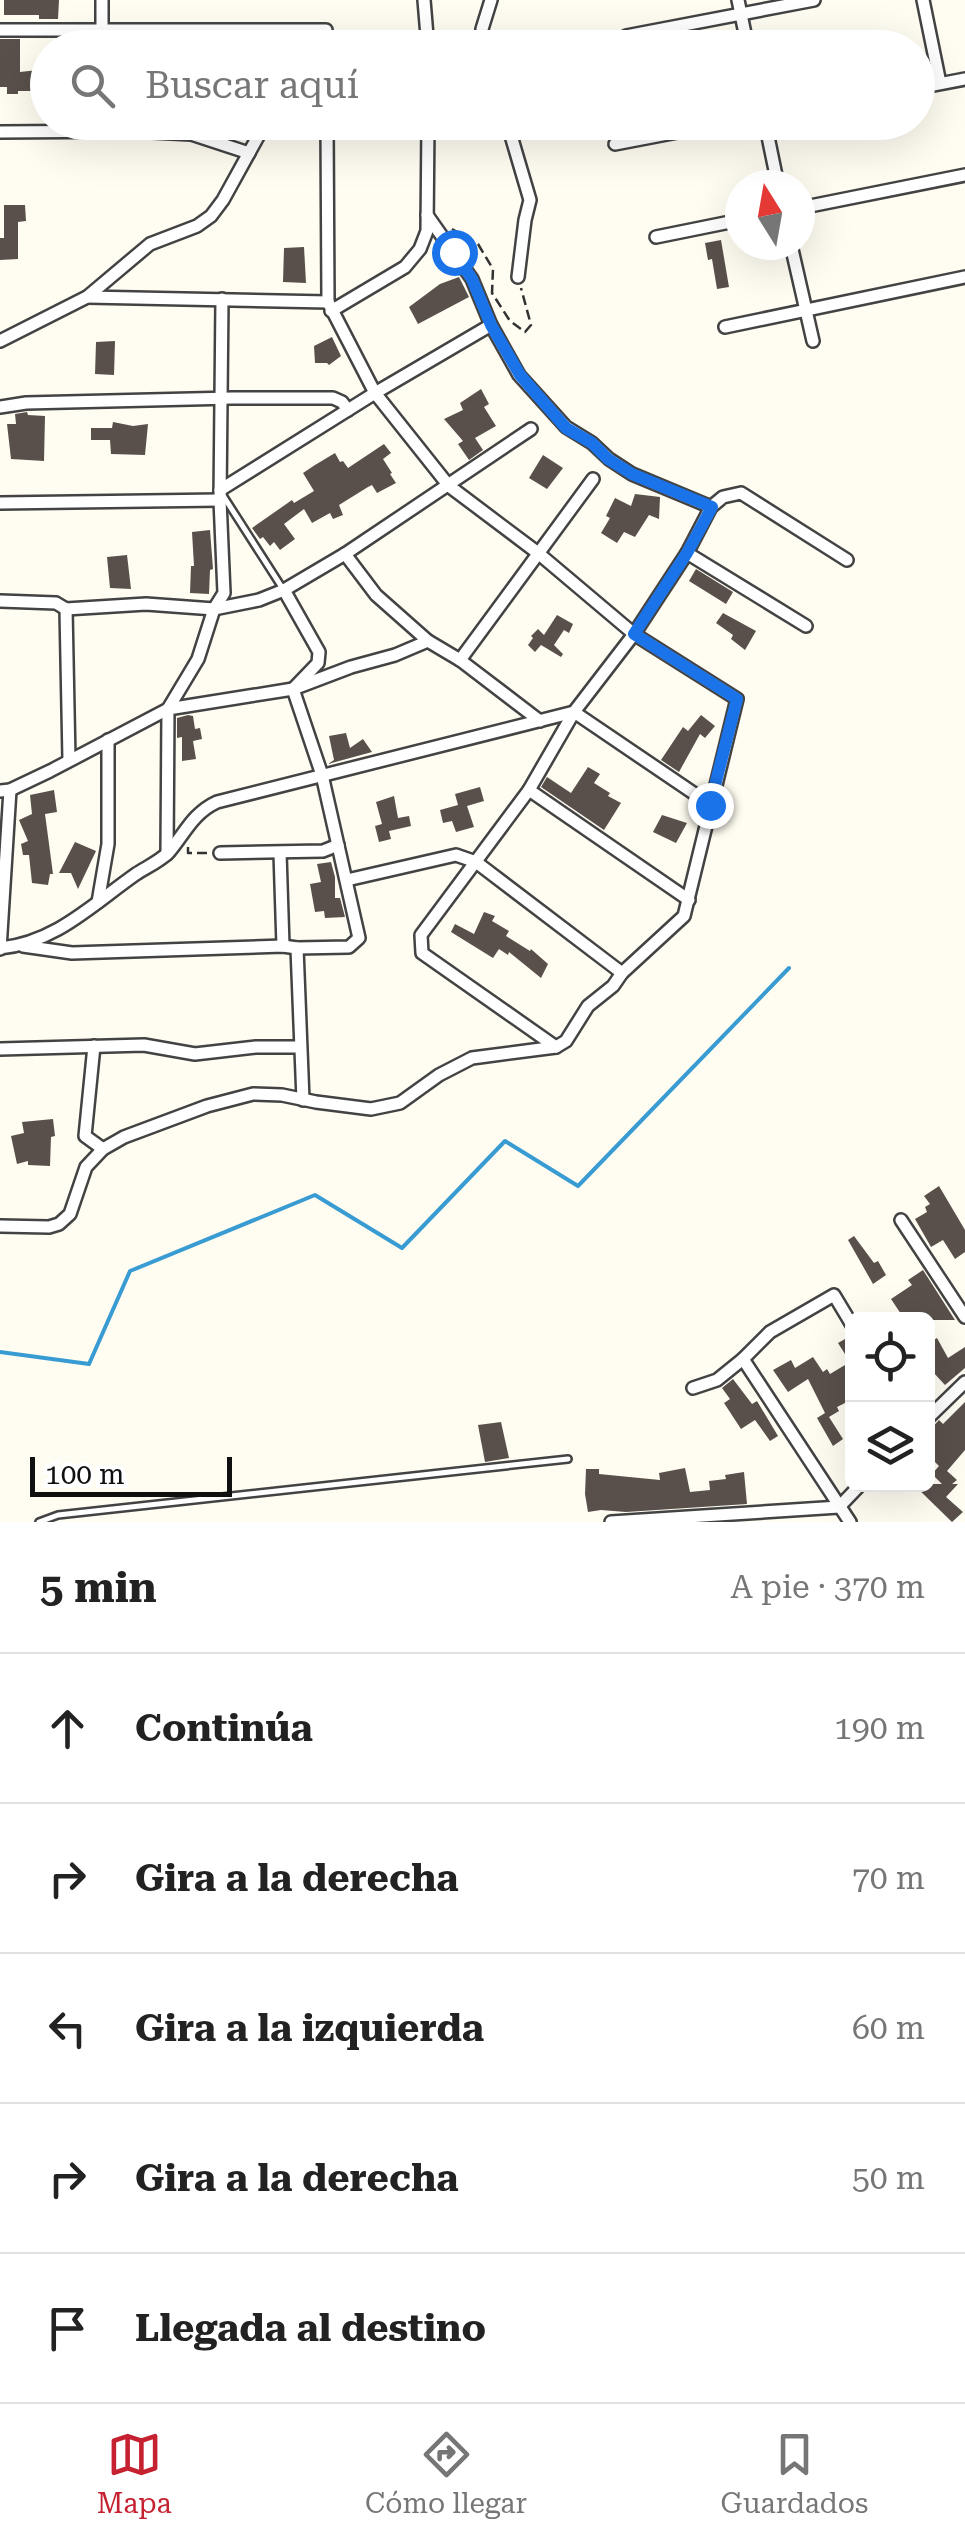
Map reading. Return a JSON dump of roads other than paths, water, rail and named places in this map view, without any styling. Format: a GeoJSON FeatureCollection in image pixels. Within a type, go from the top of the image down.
{"type":"FeatureCollection","features":[{"type":"Feature","properties":{"kind":"street"},"geometry":{"type":"LineString","coordinates":[[102,0],[102,30]]}},
{"type":"Feature","properties":{"kind":"street"},"geometry":{"type":"LineString","coordinates":[[424,0],[426,30]]}},
{"type":"Feature","properties":{"kind":"street"},"geometry":{"type":"LineString","coordinates":[[482,30],[491,0]]}},
{"type":"Feature","properties":{"kind":"street"},"geometry":{"type":"LineString","coordinates":[[738,0],[744,30]]}},
{"type":"Feature","properties":{"kind":"street"},"geometry":{"type":"LineString","coordinates":[[657,30],[814,0]]}},
{"type":"Feature","properties":{"kind":"street"},"geometry":{"type":"LineString","coordinates":[[923,0],[929,30]]}},
{"type":"Feature","properties":{"kind":"street"},"geometry":{"type":"LineString","coordinates":[[0,30],[326,30]]}},
{"type":"Feature","properties":{"kind":"street"},"geometry":{"type":"LineString","coordinates":[[935,59],[940,83]]}},
{"type":"Feature","properties":{"kind":"street"},"geometry":{"type":"LineString","coordinates":[[935,84],[965,79]]}},
{"type":"Feature","properties":{"kind":"street"},"geometry":{"type":"LineString","coordinates":[[0,132],[30,132]]}},
{"type":"Feature","properties":{"kind":"street"},"geometry":{"type":"LineString","coordinates":[[208,140],[249,154]]}},
{"type":"Feature","properties":{"kind":"street"},"geometry":{"type":"LineString","coordinates":[[0,341],[87,297],[150,244],[198,226],[211,216],[256,140]]}},
{"type":"Feature","properties":{"kind":"street"},"geometry":{"type":"LineString","coordinates":[[0,1226],[59,1224],[70,1214],[86,1167],[103,1149],[124,1137],[207,1106],[254,1094],[371,1109],[400,1103],[472,1058],[556,1046],[566,1040],[588,1006],[614,986],[622,973],[684,916],[737,699],[634,634],[538,553],[449,486],[375,393],[329,306],[327,140]]}},
{"type":"Feature","properties":{"kind":"street"},"geometry":{"type":"LineString","coordinates":[[87,297],[222,299],[329,306],[405,267],[420,249],[428,231],[428,140]]}},
{"type":"Feature","properties":{"kind":"street"},"geometry":{"type":"LineString","coordinates":[[513,140],[530,200],[518,277]]}},
{"type":"Feature","properties":{"kind":"street"},"geometry":{"type":"LineString","coordinates":[[615,144],[636,140]]}},
{"type":"Feature","properties":{"kind":"street"},"geometry":{"type":"LineString","coordinates":[[768,140],[775,170]]}},
{"type":"Feature","properties":{"kind":"street"},"geometry":{"type":"LineString","coordinates":[[815,205],[965,175]]}},
{"type":"Feature","properties":{"kind":"street"},"geometry":{"type":"LineString","coordinates":[[428,216],[472,279],[491,325],[520,375],[566,428],[632,474],[712,507]]}},
{"type":"Feature","properties":{"kind":"street"},"geometry":{"type":"LineString","coordinates":[[656,237],[725,223]]}},
{"type":"Feature","properties":{"kind":"street"},"geometry":{"type":"LineString","coordinates":[[794,260],[812,341]]}},
{"type":"Feature","properties":{"kind":"street"},"geometry":{"type":"LineString","coordinates":[[725,327],[965,278]]}},
{"type":"Feature","properties":{"kind":"street"},"geometry":{"type":"LineString","coordinates":[[167,854],[168,709],[198,659],[214,608],[224,593],[222,299]]}},
{"type":"Feature","properties":{"kind":"street"},"geometry":{"type":"LineString","coordinates":[[0,503],[223,503],[348,410],[491,325]]}},
{"type":"Feature","properties":{"kind":"street"},"geometry":{"type":"LineString","coordinates":[[0,407],[26,403],[333,398],[348,410]]}},
{"type":"Feature","properties":{"kind":"street"},"geometry":{"type":"LineString","coordinates":[[0,601],[56,602],[66,609],[146,604],[214,608],[259,600],[345,554],[532,429]]}},
{"type":"Feature","properties":{"kind":"street"},"geometry":{"type":"LineString","coordinates":[[460,660],[593,479]]}},
{"type":"Feature","properties":{"kind":"street"},"geometry":{"type":"LineString","coordinates":[[556,1046],[422,953],[422,935],[528,790],[574,712],[634,634],[712,507],[723,497],[741,494],[847,560]]}},
{"type":"Feature","properties":{"kind":"street"},"geometry":{"type":"LineString","coordinates":[[687,553],[806,626]]}},
{"type":"Feature","properties":{"kind":"street"},"geometry":{"type":"LineString","coordinates":[[345,554],[376,595],[428,642],[460,660],[540,721]]}},
{"type":"Feature","properties":{"kind":"street"},"geometry":{"type":"LineString","coordinates":[[284,590],[319,652],[318,662],[293,689]]}},
{"type":"Feature","properties":{"kind":"street"},"geometry":{"type":"LineString","coordinates":[[66,609],[70,760]]}},
{"type":"Feature","properties":{"kind":"street"},"geometry":{"type":"LineString","coordinates":[[293,689],[322,776],[347,880],[358,938],[348,947],[72,953],[19,946],[0,948],[5,790],[168,709],[293,689],[428,642]]}},
{"type":"Feature","properties":{"kind":"street"},"geometry":{"type":"LineString","coordinates":[[19,946],[46,936],[167,854],[194,816],[217,802],[574,712],[710,805]]}},
{"type":"Feature","properties":{"kind":"street"},"geometry":{"type":"LineString","coordinates":[[98,902],[108,844],[108,740]]}},
{"type":"Feature","properties":{"kind":"street"},"geometry":{"type":"LineString","coordinates":[[528,790],[688,900]]}},
{"type":"Feature","properties":{"kind":"street"},"geometry":{"type":"LineString","coordinates":[[220,853],[280,853],[338,846]]}},
{"type":"Feature","properties":{"kind":"street"},"geometry":{"type":"LineString","coordinates":[[280,853],[304,1100]]}},
{"type":"Feature","properties":{"kind":"street"},"geometry":{"type":"LineString","coordinates":[[347,880],[456,854],[476,862],[622,973]]}},
{"type":"Feature","properties":{"kind":"street"},"geometry":{"type":"LineString","coordinates":[[0,1048],[144,1045],[195,1054],[300,1046]]}},
{"type":"Feature","properties":{"kind":"street"},"geometry":{"type":"LineString","coordinates":[[94,1046],[85,1136],[103,1149]]}},
{"type":"Feature","properties":{"kind":"street"},"geometry":{"type":"LineString","coordinates":[[901,1220],[965,1318]]}},
{"type":"Feature","properties":{"kind":"street"},"geometry":{"type":"LineString","coordinates":[[693,1388],[716,1380],[770,1332],[834,1295],[845,1313]]}},
{"type":"Feature","properties":{"kind":"street"},"geometry":{"type":"LineString","coordinates":[[743,1359],[850,1522]]}},
{"type":"Feature","properties":{"kind":"street"},"geometry":{"type":"LineString","coordinates":[[935,1411],[965,1382]]}},
{"type":"Feature","properties":{"kind":"street"},"geometry":{"type":"LineString","coordinates":[[610,1522],[839,1507],[853,1492]]}},
{"type":"Feature","properties":{"kind":"lane"},"geometry":{"type":"LineString","coordinates":[[223,503],[284,590]]}},
{"type":"Feature","properties":{"kind":"lane"},"geometry":{"type":"LineString","coordinates":[[39,1522],[58,1514],[568,1460]]}},
{"type":"Feature","properties":{"kind":"waterway"},"geometry":{"type":"LineString","coordinates":[[0,1352],[89,1364],[130,1271],[315,1195],[402,1248],[505,1141],[578,1186],[789,968]]}}]}
